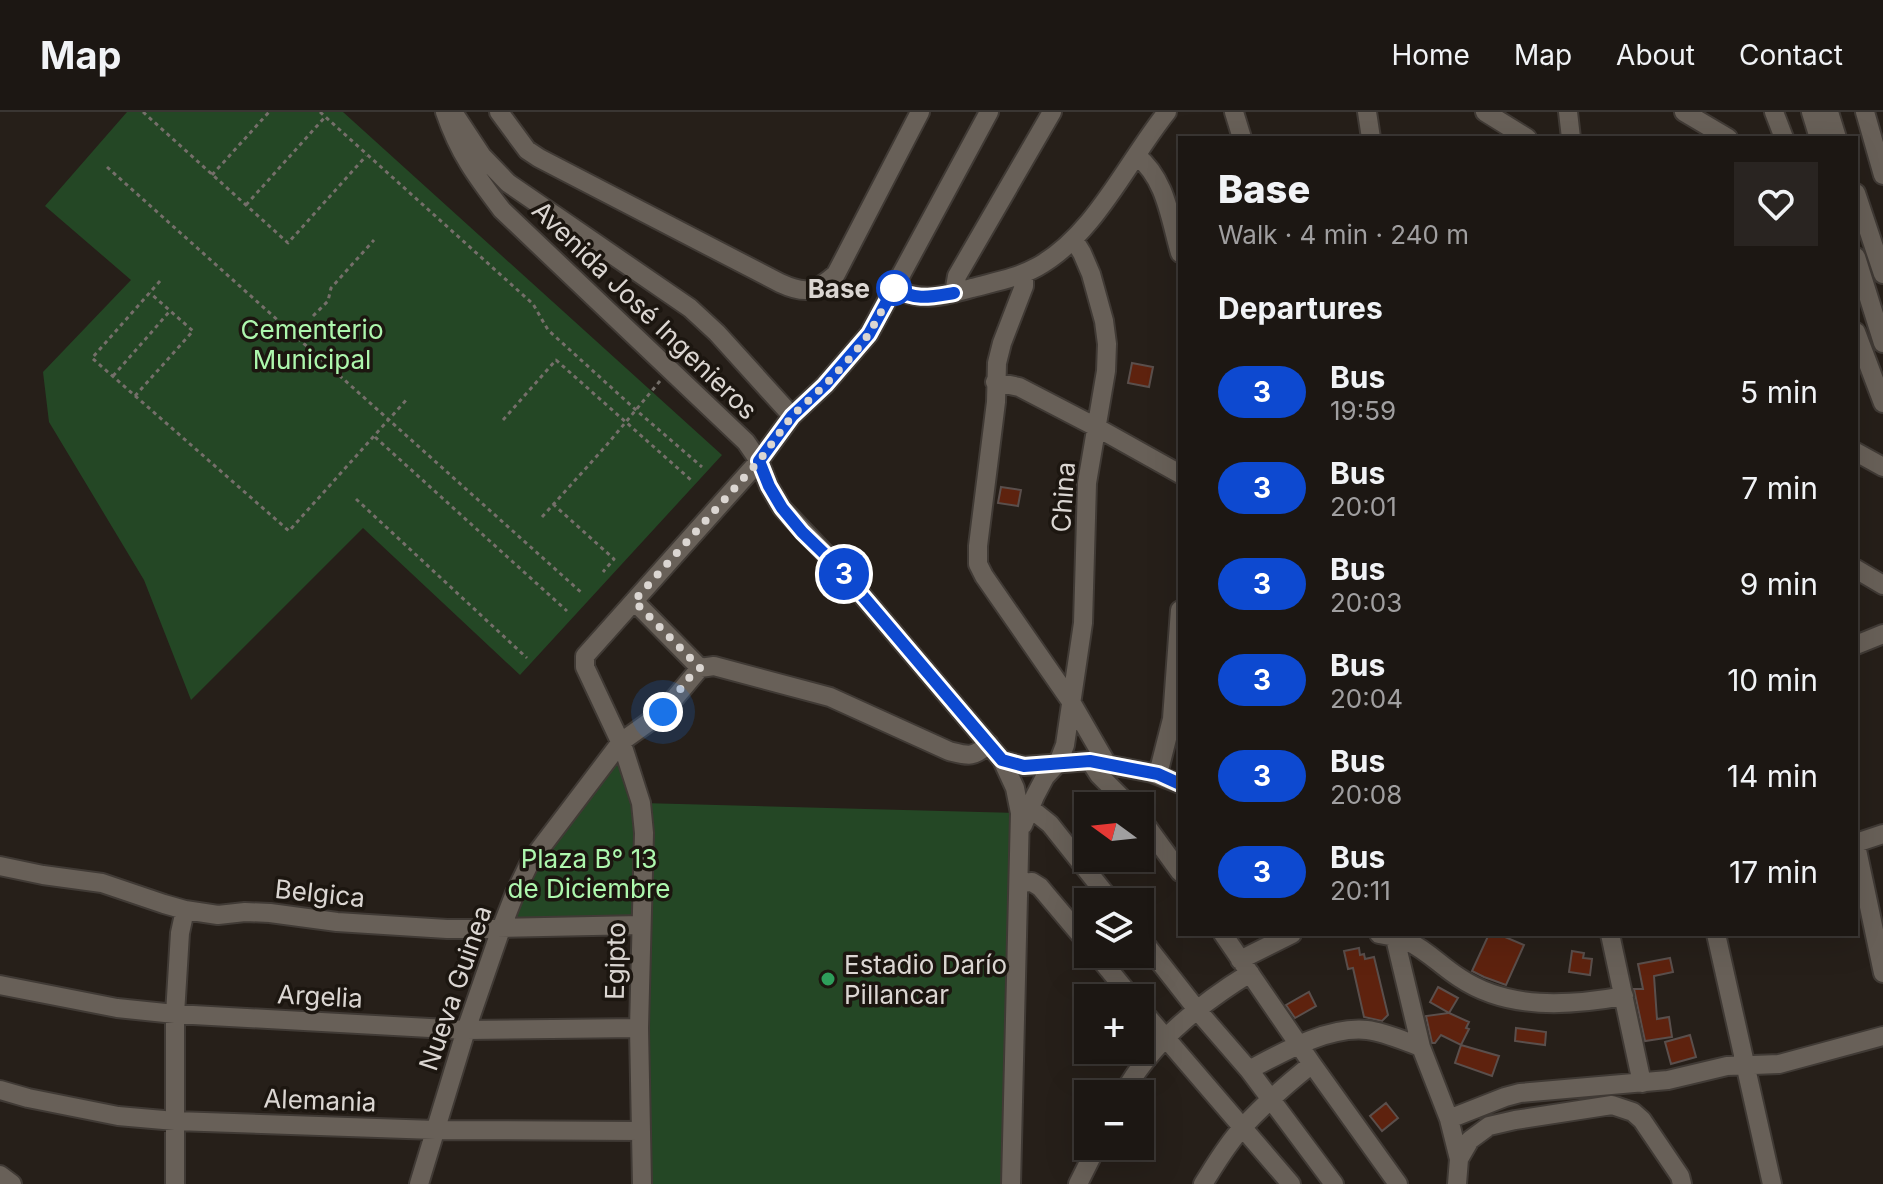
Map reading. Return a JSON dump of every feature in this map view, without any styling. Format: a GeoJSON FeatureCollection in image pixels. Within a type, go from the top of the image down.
{"type":"FeatureCollection","features":[{"type":"Feature","properties":{"kind":"street","name":"Avenida José Ingenieros"},"geometry":{"type":"LineString","coordinates":[[445,112],[454,139],[472,170],[502,210],[746,442],[782,508],[838,567],[1002,760],[1015,788],[1020,832]]}},
{"type":"Feature","properties":{"kind":"street"},"geometry":{"type":"LineString","coordinates":[[453,112],[482,156],[508,183],[690,308],[717,333],[792,416]]}},
{"type":"Feature","properties":{"kind":"street"},"geometry":{"type":"LineString","coordinates":[[499,112],[527,150],[539,158],[796,291],[811,291],[836,274],[920,112]]}},
{"type":"Feature","properties":{"kind":"street"},"geometry":{"type":"LineString","coordinates":[[989,112],[869,334],[825,385],[792,416],[759,461],[634,601],[700,668],[714,666],[830,697],[949,751],[976,755],[989,744]]}},
{"type":"Feature","properties":{"kind":"street"},"geometry":{"type":"LineString","coordinates":[[954,293],[957,276],[1052,112]]}},
{"type":"Feature","properties":{"kind":"street"},"geometry":{"type":"LineString","coordinates":[[894,288],[918,298],[954,293],[1038,266],[1074,240],[1167,112]]}},
{"type":"Feature","properties":{"kind":"street"},"geometry":{"type":"LineString","coordinates":[[1234,112],[1241,136]]}},
{"type":"Feature","properties":{"kind":"street"},"geometry":{"type":"LineString","coordinates":[[1367,112],[1371,136]]}},
{"type":"Feature","properties":{"kind":"street"},"geometry":{"type":"LineString","coordinates":[[1485,112],[1524,136]]}},
{"type":"Feature","properties":{"kind":"street"},"geometry":{"type":"LineString","coordinates":[[1568,112],[1571,136]]}},
{"type":"Feature","properties":{"kind":"street"},"geometry":{"type":"LineString","coordinates":[[1684,112],[1725,136]]}},
{"type":"Feature","properties":{"kind":"street"},"geometry":{"type":"LineString","coordinates":[[1774,112],[1783,136]]}},
{"type":"Feature","properties":{"kind":"street"},"geometry":{"type":"LineString","coordinates":[[1811,112],[1818,136]]}},
{"type":"Feature","properties":{"kind":"street"},"geometry":{"type":"LineString","coordinates":[[1829,112],[1836,136]]}},
{"type":"Feature","properties":{"kind":"street"},"geometry":{"type":"LineString","coordinates":[[1866,113],[1883,175]]}},
{"type":"Feature","properties":{"kind":"street"},"geometry":{"type":"LineString","coordinates":[[1137,156],[1156,176],[1178,246]]}},
{"type":"Feature","properties":{"kind":"street"},"geometry":{"type":"LineString","coordinates":[[1858,199],[1883,274]]}},
{"type":"Feature","properties":{"kind":"street","name":"China"},"geometry":{"type":"LineString","coordinates":[[1058,763],[1065,745],[1083,623],[1087,483],[1106,371],[1107,344],[1091,274],[1074,240]]}},
{"type":"Feature","properties":{"kind":"street"},"geometry":{"type":"LineString","coordinates":[[1858,263],[1883,343]]}},
{"type":"Feature","properties":{"kind":"street"},"geometry":{"type":"LineString","coordinates":[[1024,273],[1024,286],[1002,343],[995,382],[996,402],[978,564],[1070,700],[1098,762],[1099,775],[1116,792]]}},
{"type":"Feature","properties":{"kind":"street"},"geometry":{"type":"LineString","coordinates":[[1858,337],[1883,403]]}},
{"type":"Feature","properties":{"kind":"street"},"geometry":{"type":"LineString","coordinates":[[995,382],[1019,387],[1178,473]]}},
{"type":"Feature","properties":{"kind":"street"},"geometry":{"type":"LineString","coordinates":[[1858,453],[1883,467]]}},
{"type":"Feature","properties":{"kind":"street"},"geometry":{"type":"LineString","coordinates":[[1858,570],[1883,585]]}},
{"type":"Feature","properties":{"kind":"street","name":"Egipto"},"geometry":{"type":"LineString","coordinates":[[634,601],[585,656],[585,667],[621,742],[641,803],[644,833],[639,1028],[642,1184]]}},
{"type":"Feature","properties":{"kind":"street"},"geometry":{"type":"LineString","coordinates":[[1858,644],[1883,634]]}},
{"type":"Feature","properties":{"kind":"street"},"geometry":{"type":"LineString","coordinates":[[1158,774],[1172,719],[1178,637]]}},
{"type":"Feature","properties":{"kind":"street","name":"Nueva Guinea"},"geometry":{"type":"LineString","coordinates":[[419,1184],[466,1030],[501,929],[530,862],[621,742],[663,712],[700,668]]}},
{"type":"Feature","properties":{"kind":"street"},"geometry":{"type":"LineString","coordinates":[[1002,760],[1024,766],[1098,762],[1158,774],[1178,783]]}},
{"type":"Feature","properties":{"kind":"street"},"geometry":{"type":"LineString","coordinates":[[1011,1184],[1020,832],[1045,777],[1058,763]]}},
{"type":"Feature","properties":{"kind":"street"},"geometry":{"type":"LineString","coordinates":[[1030,808],[1050,824],[1101,888]]}},
{"type":"Feature","properties":{"kind":"street"},"geometry":{"type":"LineString","coordinates":[[1858,843],[1883,834]]}},
{"type":"Feature","properties":{"kind":"street"},"geometry":{"type":"LineString","coordinates":[[1154,836],[1178,869]]}},
{"type":"Feature","properties":{"kind":"street"},"geometry":{"type":"LineString","coordinates":[[1858,854],[1883,973]]}},
{"type":"Feature","properties":{"kind":"street","name":"Belgica"},"geometry":{"type":"LineString","coordinates":[[0,866],[102,883],[185,910],[218,915],[270,913],[359,924],[447,929],[641,925]]}},
{"type":"Feature","properties":{"kind":"street"},"geometry":{"type":"LineString","coordinates":[[1019,883],[1032,882],[1040,887],[1074,927]]}},
{"type":"Feature","properties":{"kind":"street"},"geometry":{"type":"LineString","coordinates":[[175,1184],[175,1014],[180,933],[185,910]]}},
{"type":"Feature","properties":{"kind":"street"},"geometry":{"type":"LineString","coordinates":[[1224,936],[1390,1181]]}},
{"type":"Feature","properties":{"kind":"street"},"geometry":{"type":"LineString","coordinates":[[1131,1080],[1164,1038],[1230,985],[1245,966],[1289,936]]}},
{"type":"Feature","properties":{"kind":"street"},"geometry":{"type":"LineString","coordinates":[[1389,936],[1421,1047],[1449,1119],[1459,1159],[1457,1184]]}},
{"type":"Feature","properties":{"kind":"street"},"geometry":{"type":"LineString","coordinates":[[1392,936],[1421,949],[1469,984],[1500,997],[1522,1002],[1563,1004],[1624,996]]}},
{"type":"Feature","properties":{"kind":"street"},"geometry":{"type":"LineString","coordinates":[[1610,936],[1642,1083]]}},
{"type":"Feature","properties":{"kind":"street"},"geometry":{"type":"LineString","coordinates":[[1716,936],[1772,1184]]}},
{"type":"Feature","properties":{"kind":"street"},"geometry":{"type":"LineString","coordinates":[[1154,955],[1249,1070],[1334,1184]]}},
{"type":"Feature","properties":{"kind":"street"},"geometry":{"type":"LineString","coordinates":[[1107,968],[1121,984]]}},
{"type":"Feature","properties":{"kind":"street","name":"Argelia"},"geometry":{"type":"LineString","coordinates":[[0,985],[117,1008],[175,1014],[466,1030],[639,1028]]}},
{"type":"Feature","properties":{"kind":"street"},"geometry":{"type":"LineString","coordinates":[[1154,1026],[1291,1184]]}},
{"type":"Feature","properties":{"kind":"street"},"geometry":{"type":"LineString","coordinates":[[1249,1070],[1299,1045],[1333,1033],[1368,1030],[1421,1047]]}},
{"type":"Feature","properties":{"kind":"street"},"geometry":{"type":"LineString","coordinates":[[1449,1119],[1520,1093],[1683,1078],[1727,1066],[1779,1064],[1883,1036]]}},
{"type":"Feature","properties":{"kind":"street"},"geometry":{"type":"LineString","coordinates":[[1203,1184],[1242,1128],[1270,1099],[1312,1064]]}},
{"type":"Feature","properties":{"kind":"street","name":"Alemania"},"geometry":{"type":"LineString","coordinates":[[0,1090],[118,1116],[175,1121],[435,1130],[641,1131]]}},
{"type":"Feature","properties":{"kind":"street"},"geometry":{"type":"LineString","coordinates":[[1459,1159],[1470,1140],[1489,1126],[1612,1105],[1633,1112],[1642,1120],[1680,1176],[1682,1184]]}},
{"type":"Feature","properties":{"kind":"street"},"geometry":{"type":"LineString","coordinates":[[1078,1184],[1090,1160]]}},
{"type":"Feature","properties":{"kind":"street"},"geometry":{"type":"LineString","coordinates":[[0,1175],[12,1184]]}},
{"type":"Feature","properties":{"kind":"path"},"geometry":{"type":"LineString","coordinates":[[143,112],[288,243],[367,155]]}},
{"type":"Feature","properties":{"kind":"path"},"geometry":{"type":"LineString","coordinates":[[212,175],[269,112]]}},
{"type":"Feature","properties":{"kind":"path"},"geometry":{"type":"LineString","coordinates":[[320,112],[533,304],[548,330],[702,467]]}},
{"type":"Feature","properties":{"kind":"path"},"geometry":{"type":"LineString","coordinates":[[246,205],[325,117]]}},
{"type":"Feature","properties":{"kind":"path"},"geometry":{"type":"LineString","coordinates":[[107,167],[583,594]]}},
{"type":"Feature","properties":{"kind":"path"},"geometry":{"type":"LineString","coordinates":[[313,316],[328,301],[331,288],[374,240]]}},
{"type":"Feature","properties":{"kind":"path"},"geometry":{"type":"LineString","coordinates":[[160,281],[92,358],[289,531],[408,398]]}},
{"type":"Feature","properties":{"kind":"path"},"geometry":{"type":"LineString","coordinates":[[135,396],[193,331],[150,293]]}},
{"type":"Feature","properties":{"kind":"path"},"geometry":{"type":"LineString","coordinates":[[113,376],[170,311]]}},
{"type":"Feature","properties":{"kind":"path"},"geometry":{"type":"LineString","coordinates":[[503,420],[556,360],[691,480]]}},
{"type":"Feature","properties":{"kind":"path"},"geometry":{"type":"LineString","coordinates":[[542,517],[670,369]]}},
{"type":"Feature","properties":{"kind":"path"},"geometry":{"type":"LineString","coordinates":[[374,436],[567,611]]}},
{"type":"Feature","properties":{"kind":"path"},"geometry":{"type":"LineString","coordinates":[[356,499],[527,658]]}},
{"type":"Feature","properties":{"kind":"path"},"geometry":{"type":"LineString","coordinates":[[553,504],[614,559],[603,572]]}},
{"type":"Feature","properties":{"kind":"green space","name":"Cementerio Municipal"},"geometry":{"type":"Polygon","coordinates":[[[127,112],[343,112],[722,455],[520,675],[363,528],[191,700],[144,580],[49,422],[43,372],[131,280],[45,206],[127,112]]]}},
{"type":"Feature","properties":{"kind":"green space","name":"Estadio Darío Pillancar"},"geometry":{"type":"Polygon","coordinates":[[[621,742],[642,803],[1020,813],[1011,1184],[642,1184],[641,926],[501,929],[515,893],[621,742]]]}},
{"type":"Feature","properties":{"kind":"building"},"geometry":{"type":"Polygon","coordinates":[[[1132,363],[1153,367],[1149,387],[1128,383],[1132,363]]]}},
{"type":"Feature","properties":{"kind":"building"},"geometry":{"type":"Polygon","coordinates":[[[1001,487],[1021,490],[1018,506],[998,503],[1001,487]]]}},
{"type":"Feature","properties":{"kind":"building"},"geometry":{"type":"Polygon","coordinates":[[[1488,936],[1503,936],[1524,945],[1506,985],[1472,971],[1488,936]]]}},
{"type":"Feature","properties":{"kind":"building"},"geometry":{"type":"Polygon","coordinates":[[[1359,948],[1360,955],[1364,954],[1365,959],[1374,957],[1388,1015],[1382,1021],[1364,1017],[1353,968],[1348,969],[1344,951],[1359,948]]]}},
{"type":"Feature","properties":{"kind":"building"},"geometry":{"type":"Polygon","coordinates":[[[1572,951],[1584,953],[1583,958],[1592,959],[1590,975],[1569,972],[1572,951]]]}},
{"type":"Feature","properties":{"kind":"building"},"geometry":{"type":"Polygon","coordinates":[[[1670,958],[1673,972],[1654,976],[1657,1019],[1669,1017],[1672,1037],[1645,1041],[1634,989],[1643,989],[1638,964],[1670,958]]]}},
{"type":"Feature","properties":{"kind":"building"},"geometry":{"type":"Polygon","coordinates":[[[1438,987],[1458,998],[1449,1013],[1430,1002],[1438,987]]]}},
{"type":"Feature","properties":{"kind":"building"},"geometry":{"type":"Polygon","coordinates":[[[1309,992],[1316,1006],[1295,1018],[1286,1005],[1309,992]]]}},
{"type":"Feature","properties":{"kind":"building"},"geometry":{"type":"Polygon","coordinates":[[[1449,1013],[1469,1022],[1461,1045],[1441,1035],[1432,1043],[1426,1016],[1449,1013]]]}},
{"type":"Feature","properties":{"kind":"building"},"geometry":{"type":"Polygon","coordinates":[[[1516,1028],[1546,1032],[1545,1045],[1515,1041],[1516,1028]]]}},
{"type":"Feature","properties":{"kind":"building"},"geometry":{"type":"Polygon","coordinates":[[[1690,1035],[1696,1057],[1671,1064],[1665,1042],[1690,1035]]]}},
{"type":"Feature","properties":{"kind":"building"},"geometry":{"type":"Polygon","coordinates":[[[1461,1045],[1499,1056],[1492,1076],[1455,1063],[1461,1045]]]}},
{"type":"Feature","properties":{"kind":"building"},"geometry":{"type":"Polygon","coordinates":[[[1386,1103],[1398,1118],[1382,1131],[1370,1116],[1386,1103]]]}},
{"type":"Feature","properties":{"kind":"bus line","name":"3"},"geometry":{"type":"LineString","coordinates":[[954,293],[918,298],[894,288],[869,334],[852,356],[792,416],[759,461],[769,486],[802,532],[838,567],[1002,760],[1024,766],[1090,761],[1158,774],[1178,783]]}},
{"type":"Feature","properties":{"kind":"place","name":"Base"},"geometry":{"type":"Point","coordinates":[894,288]}},
{"type":"Feature","properties":{"kind":"place","name":"Estadio Darío Pillancar"},"geometry":{"type":"Point","coordinates":[828,979]}},
{"type":"Feature","properties":{"kind":"route"},"geometry":{"type":"LineString","coordinates":[[663,712],[700,668],[634,601],[759,461],[792,416],[852,356],[869,334],[894,288]]}},
{"type":"Feature","properties":{"kind":"park label","name":"Plaza B° 13 de Diciembre"},"geometry":{"type":"Point","coordinates":[589,873]}}]}
